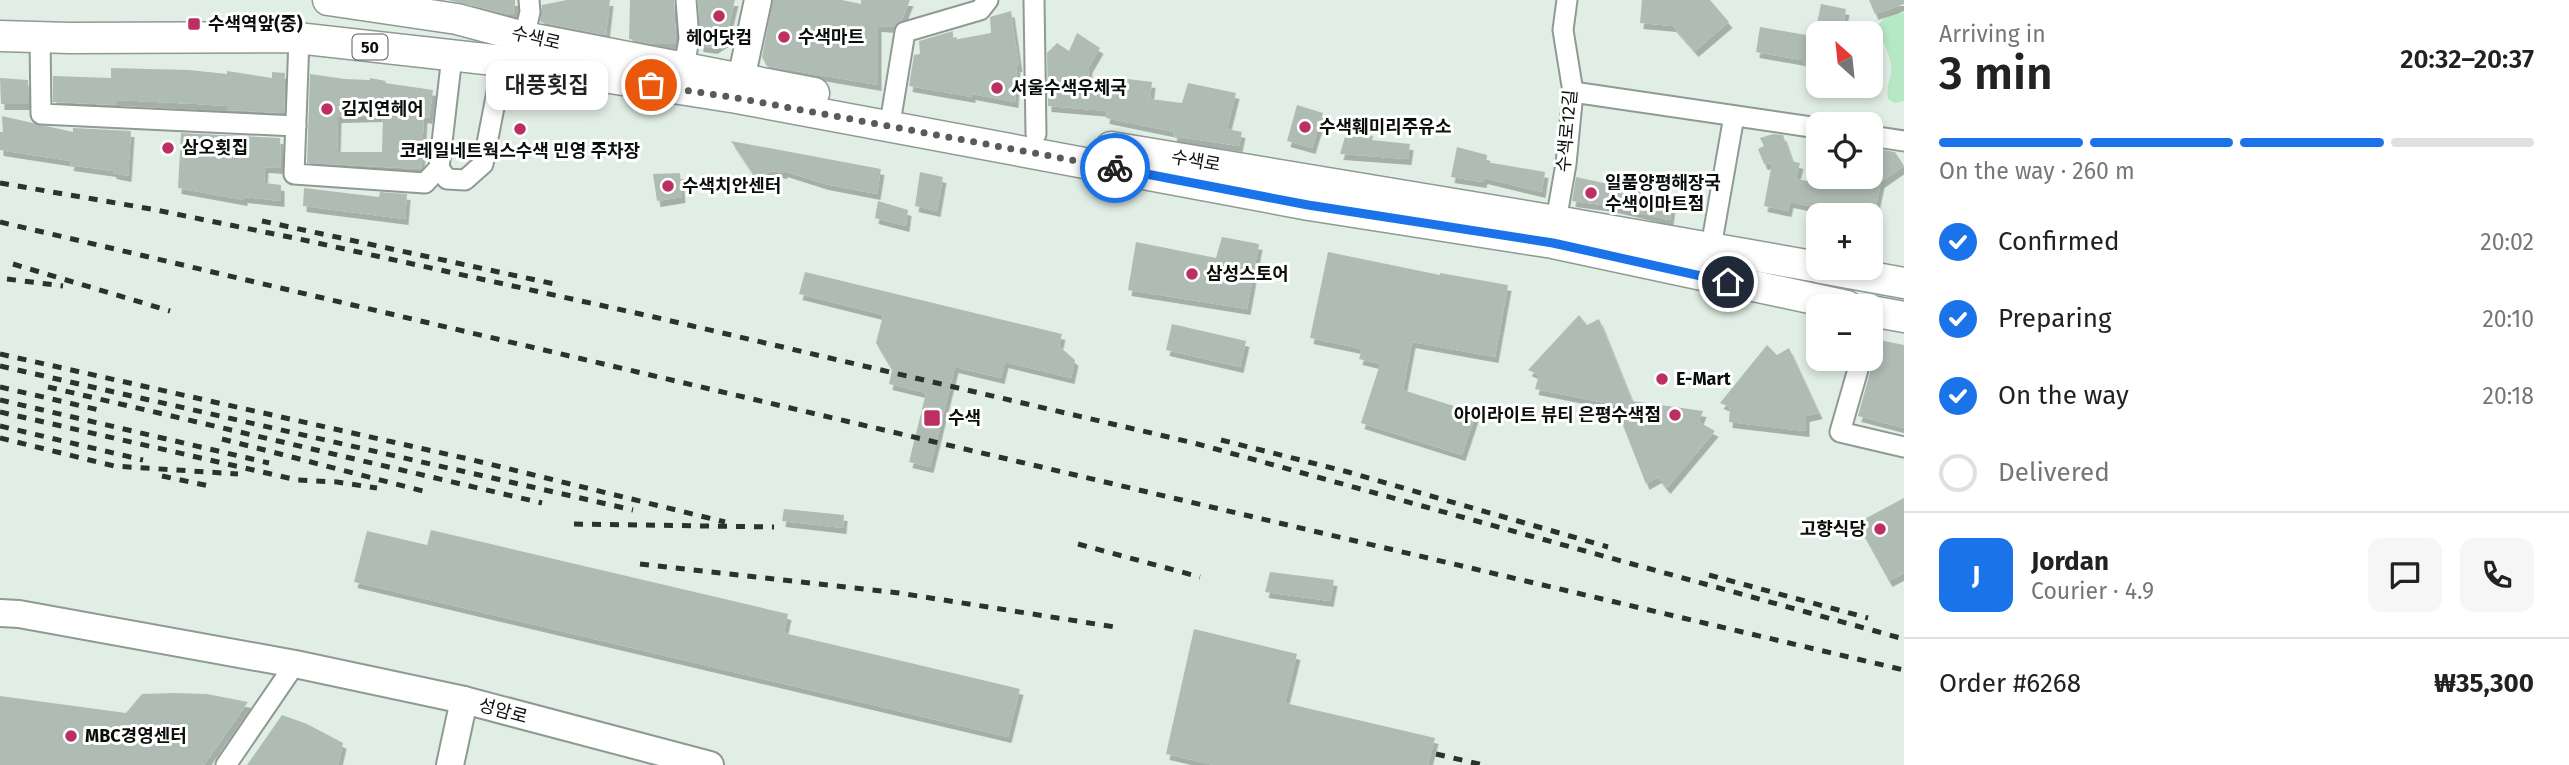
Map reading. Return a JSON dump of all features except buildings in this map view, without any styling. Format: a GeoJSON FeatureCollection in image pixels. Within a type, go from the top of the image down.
{"type":"FeatureCollection","features":[{"type":"Feature","properties":{"kind":"main road","name":"수색로"},"geometry":{"type":"LineString","coordinates":[[328,0],[457,19],[524,37],[684,67],[738,89],[773,84],[892,111],[1036,134],[1379,204],[1806,300]]}},
{"type":"Feature","properties":{"kind":"main road"},"geometry":{"type":"LineString","coordinates":[[738,89],[758,0]]}},
{"type":"Feature","properties":{"kind":"main road","name":"수색로"},"geometry":{"type":"LineString","coordinates":[[0,36],[299,39],[738,89],[1308,205],[1379,204],[1556,221],[1806,264]]}},
{"type":"Feature","properties":{"kind":"main road","name":"수색로"},"geometry":{"type":"LineString","coordinates":[[1883,315],[1904,317]]}},
{"type":"Feature","properties":{"kind":"main road","name":"성암로"},"geometry":{"type":"LineString","coordinates":[[0,613],[19,614],[295,664],[464,700],[674,761],[710,765]]}},
{"type":"Feature","properties":{"kind":"main road"},"geometry":{"type":"LineString","coordinates":[[450,765],[464,700]]}},
{"type":"Feature","properties":{"kind":"street"},"geometry":{"type":"LineString","coordinates":[[524,37],[530,12],[529,0]]}},
{"type":"Feature","properties":{"kind":"street"},"geometry":{"type":"LineString","coordinates":[[684,67],[689,38],[686,0]]}},
{"type":"Feature","properties":{"kind":"street"},"geometry":{"type":"LineString","coordinates":[[892,111],[905,32],[980,10],[988,0]]}},
{"type":"Feature","properties":{"kind":"street"},"geometry":{"type":"LineString","coordinates":[[1034,0],[1036,134]]}},
{"type":"Feature","properties":{"kind":"street","name":"수색로12길"},"geometry":{"type":"LineString","coordinates":[[1556,221],[1566,163],[1573,92],[1563,30],[1567,0]]}},
{"type":"Feature","properties":{"kind":"street"},"geometry":{"type":"LineString","coordinates":[[40,38],[41,114],[296,126]]}},
{"type":"Feature","properties":{"kind":"street"},"geometry":{"type":"LineString","coordinates":[[299,39],[294,174],[425,183],[439,168],[452,56]]}},
{"type":"Feature","properties":{"kind":"street","name":"수색로"},"geometry":{"type":"LineString","coordinates":[[439,168],[447,179],[465,180],[483,164],[503,61]]}},
{"type":"Feature","properties":{"kind":"street"},"geometry":{"type":"LineString","coordinates":[[1573,92],[1806,126]]}},
{"type":"Feature","properties":{"kind":"street"},"geometry":{"type":"LineString","coordinates":[[1711,247],[1734,116]]}},
{"type":"Feature","properties":{"kind":"street"},"geometry":{"type":"LineString","coordinates":[[1883,138],[1904,141]]}},
{"type":"Feature","properties":{"kind":"street"},"geometry":{"type":"LineString","coordinates":[[1858,371],[1840,432],[1904,447]]}},
{"type":"Feature","properties":{"kind":"street"},"geometry":{"type":"LineString","coordinates":[[226,765],[295,664]]}},
{"type":"Feature","properties":{"kind":"green space"},"geometry":{"type":"Polygon","coordinates":[[[1897,12],[1904,13],[1904,101],[1895,103],[1888,99],[1891,64],[1883,40],[1882,21],[1897,12]]]}},
{"type":"Feature","properties":{"kind":"railway"},"geometry":{"type":"LineString","coordinates":[[0,183],[151,209],[299,239],[654,317],[1194,443],[1904,639]]}},
{"type":"Feature","properties":{"kind":"railway"},"geometry":{"type":"LineString","coordinates":[[262,221],[559,285]]}},
{"type":"Feature","properties":{"kind":"railway"},"geometry":{"type":"LineString","coordinates":[[0,222],[1904,670]]}},
{"type":"Feature","properties":{"kind":"railway"},"geometry":{"type":"LineString","coordinates":[[13,264],[170,311]]}},
{"type":"Feature","properties":{"kind":"railway"},"geometry":{"type":"LineString","coordinates":[[7,279],[63,286]]}},
{"type":"Feature","properties":{"kind":"railway"},"geometry":{"type":"LineString","coordinates":[[0,354],[473,460],[725,522]]}},
{"type":"Feature","properties":{"kind":"railway"},"geometry":{"type":"LineString","coordinates":[[0,366],[633,510]]}},
{"type":"Feature","properties":{"kind":"railway"},"geometry":{"type":"LineString","coordinates":[[0,387],[99,410]]}},
{"type":"Feature","properties":{"kind":"railway"},"geometry":{"type":"LineString","coordinates":[[48,387],[542,503]]}},
{"type":"Feature","properties":{"kind":"railway"},"geometry":{"type":"LineString","coordinates":[[0,400],[269,463]]}},
{"type":"Feature","properties":{"kind":"railway"},"geometry":{"type":"LineString","coordinates":[[0,412],[297,480],[377,488]]}},
{"type":"Feature","properties":{"kind":"railway"},"geometry":{"type":"LineString","coordinates":[[0,426],[143,460]]}},
{"type":"Feature","properties":{"kind":"railway"},"geometry":{"type":"LineString","coordinates":[[0,438],[114,466],[238,474]]}},
{"type":"Feature","properties":{"kind":"railway"},"geometry":{"type":"LineString","coordinates":[[222,439],[423,491]]}},
{"type":"Feature","properties":{"kind":"railway"},"geometry":{"type":"LineString","coordinates":[[1221,440],[1348,472],[1608,547]]}},
{"type":"Feature","properties":{"kind":"railway"},"geometry":{"type":"LineString","coordinates":[[162,476],[214,487]]}},
{"type":"Feature","properties":{"kind":"railway"},"geometry":{"type":"LineString","coordinates":[[574,524],[774,527]]}},
{"type":"Feature","properties":{"kind":"railway"},"geometry":{"type":"LineString","coordinates":[[1078,544],[1200,577]]}},
{"type":"Feature","properties":{"kind":"railway"},"geometry":{"type":"LineString","coordinates":[[640,564],[899,593],[1115,627]]}},
{"type":"Feature","properties":{"kind":"railway"},"geometry":{"type":"LineString","coordinates":[[1709,575],[1868,618]]}},
{"type":"Feature","properties":{"kind":"railway"},"geometry":{"type":"LineString","coordinates":[[1436,754],[1483,765]]}},
{"type":"Feature","properties":{"kind":"way so far"},"geometry":{"type":"LineString","coordinates":[[651,85],[737,98],[1115,168]]}},
{"type":"Feature","properties":{"kind":"place","name":"헤어닷컴"},"geometry":{"type":"Point","coordinates":[719,16]}},
{"type":"Feature","properties":{"kind":"place","name":"수색역앞(중)"},"geometry":{"type":"Point","coordinates":[194,24]}},
{"type":"Feature","properties":{"kind":"place","name":"수색마트"},"geometry":{"type":"Point","coordinates":[784,37]}},
{"type":"Feature","properties":{"kind":"place","name":"대풍횟집"},"geometry":{"type":"Point","coordinates":[651,85]}},
{"type":"Feature","properties":{"kind":"place","name":"서울수색우체국"},"geometry":{"type":"Point","coordinates":[997,88]}},
{"type":"Feature","properties":{"kind":"place","name":"김지연헤어"},"geometry":{"type":"Point","coordinates":[327,109]}},
{"type":"Feature","properties":{"kind":"place","name":"수색훼미리주유소"},"geometry":{"type":"Point","coordinates":[1305,127]}},
{"type":"Feature","properties":{"kind":"place","name":"코레일네트웍스수색 민영 주차장"},"geometry":{"type":"Point","coordinates":[520,129]}},
{"type":"Feature","properties":{"kind":"place","name":"삼오횟집"},"geometry":{"type":"Point","coordinates":[168,148]}},
{"type":"Feature","properties":{"kind":"place","name":"수색치안센터"},"geometry":{"type":"Point","coordinates":[668,186]}},
{"type":"Feature","properties":{"kind":"place","name":"일품양평해장국 수색이마트점"},"geometry":{"type":"Point","coordinates":[1591,193]}},
{"type":"Feature","properties":{"kind":"place","name":"삼성스토어"},"geometry":{"type":"Point","coordinates":[1192,274]}},
{"type":"Feature","properties":{"kind":"place","name":"E-Mart"},"geometry":{"type":"Point","coordinates":[1662,379]}},
{"type":"Feature","properties":{"kind":"place","name":"아이라이트 뷰티 은평수색점"},"geometry":{"type":"Point","coordinates":[1675,415]}},
{"type":"Feature","properties":{"kind":"place","name":"수색"},"geometry":{"type":"Point","coordinates":[932,418]}},
{"type":"Feature","properties":{"kind":"place","name":"고향식당"},"geometry":{"type":"Point","coordinates":[1880,529]}},
{"type":"Feature","properties":{"kind":"place","name":"MBC경영센터"},"geometry":{"type":"Point","coordinates":[71,736]}},
{"type":"Feature","properties":{"kind":"route"},"geometry":{"type":"LineString","coordinates":[[1115,168],[1308,205],[1553,243],[1728,282]]}}]}
